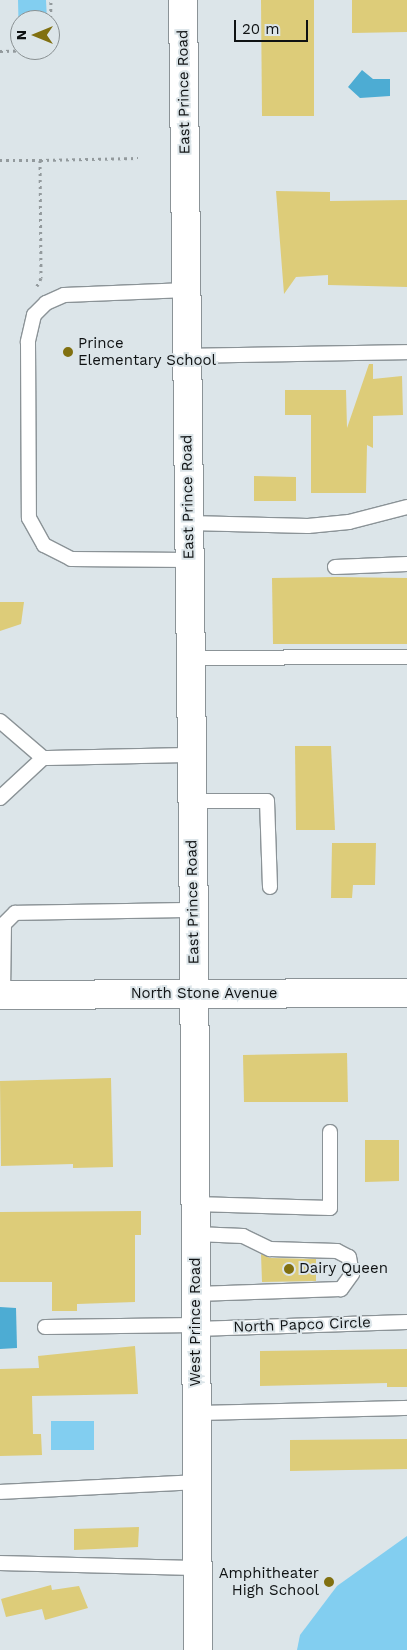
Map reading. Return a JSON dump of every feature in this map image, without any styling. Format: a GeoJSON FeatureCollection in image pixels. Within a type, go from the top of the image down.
{"type":"FeatureCollection","features":[{"type":"Feature","properties":{"kind":"main road","name":"East Prince Road"},"geometry":{"type":"LineString","coordinates":[[183,0],[194,994]]}},
{"type":"Feature","properties":{"kind":"main road","name":"North Stone Avenue"},"geometry":{"type":"LineString","coordinates":[[2,995],[407,993]]}},
{"type":"Feature","properties":{"kind":"main road","name":"West Prince Road"},"geometry":{"type":"LineString","coordinates":[[194,994],[198,1650]]}},
{"type":"Feature","properties":{"kind":"lane"},"geometry":{"type":"LineString","coordinates":[[187,290],[64,296],[46,303],[34,315],[28,342],[29,518],[44,545],[71,558],[189,560]]}},
{"type":"Feature","properties":{"kind":"lane"},"geometry":{"type":"LineString","coordinates":[[187,356],[407,352]]}},
{"type":"Feature","properties":{"kind":"lane"},"geometry":{"type":"LineString","coordinates":[[189,523],[308,526],[349,522],[407,506]]}},
{"type":"Feature","properties":{"kind":"lane"},"geometry":{"type":"LineString","coordinates":[[336,567],[407,564]]}},
{"type":"Feature","properties":{"kind":"lane"},"geometry":{"type":"LineString","coordinates":[[190,658],[407,657]]}},
{"type":"Feature","properties":{"kind":"lane"},"geometry":{"type":"LineString","coordinates":[[0,721],[43,758]]}},
{"type":"Feature","properties":{"kind":"lane"},"geometry":{"type":"LineString","coordinates":[[0,798],[43,758],[192,755]]}},
{"type":"Feature","properties":{"kind":"lane"},"geometry":{"type":"LineString","coordinates":[[192,801],[267,801],[270,887]]}},
{"type":"Feature","properties":{"kind":"lane"},"geometry":{"type":"LineString","coordinates":[[2,995],[4,924],[16,913],[194,910]]}},
{"type":"Feature","properties":{"kind":"lane"},"geometry":{"type":"LineString","coordinates":[[195,1204],[330,1208],[330,1132]]}},
{"type":"Feature","properties":{"kind":"lane"},"geometry":{"type":"LineString","coordinates":[[196,1234],[244,1236],[270,1249],[337,1251],[350,1257],[352,1274],[341,1288],[196,1294]]}},
{"type":"Feature","properties":{"kind":"lane","name":"North Papco Circle"},"geometry":{"type":"LineString","coordinates":[[45,1327],[196,1327],[407,1322]]}},
{"type":"Feature","properties":{"kind":"lane"},"geometry":{"type":"LineString","coordinates":[[196,1413],[407,1408]]}},
{"type":"Feature","properties":{"kind":"lane"},"geometry":{"type":"LineString","coordinates":[[0,1492],[197,1482]]}},
{"type":"Feature","properties":{"kind":"lane"},"geometry":{"type":"LineString","coordinates":[[0,1563],[197,1568]]}},
{"type":"Feature","properties":{"kind":"path"},"geometry":{"type":"LineString","coordinates":[[40,160],[138,158]]}},
{"type":"Feature","properties":{"kind":"shaded area"},"geometry":{"type":"Polygon","coordinates":[[[18,0],[46,0],[46,10],[18,10],[18,0]]]}},
{"type":"Feature","properties":{"kind":"shaded area"},"geometry":{"type":"Polygon","coordinates":[[[362,70],[373,79],[390,79],[390,96],[360,98],[348,87],[362,70]]]}},
{"type":"Feature","properties":{"kind":"shaded area"},"geometry":{"type":"Polygon","coordinates":[[[0,1307],[16,1308],[17,1348],[0,1349],[0,1307]]]}},
{"type":"Feature","properties":{"kind":"shaded area"},"geometry":{"type":"Polygon","coordinates":[[[51,1421],[94,1421],[94,1450],[51,1450],[51,1421]]]}},
{"type":"Feature","properties":{"kind":"shaded area"},"geometry":{"type":"Polygon","coordinates":[[[407,1536],[407,1650],[297,1650],[300,1635],[337,1586],[407,1536]]]}},
{"type":"Feature","properties":{"kind":"building"},"geometry":{"type":"Polygon","coordinates":[[[261,0],[314,0],[314,116],[262,116],[261,0]]]}},
{"type":"Feature","properties":{"kind":"building"},"geometry":{"type":"Polygon","coordinates":[[[352,0],[407,0],[407,32],[352,33],[352,0]]]}},
{"type":"Feature","properties":{"kind":"building"},"geometry":{"type":"Polygon","coordinates":[[[276,191],[330,192],[330,201],[407,200],[407,287],[328,285],[328,275],[296,277],[284,294],[276,191]]]}},
{"type":"Feature","properties":{"kind":"building"},"geometry":{"type":"Polygon","coordinates":[[[369,364],[373,364],[373,379],[402,376],[403,415],[373,416],[373,448],[367,445],[366,493],[311,493],[311,415],[285,415],[285,390],[346,390],[347,428],[369,364]]]}},
{"type":"Feature","properties":{"kind":"building"},"geometry":{"type":"Polygon","coordinates":[[[254,476],[296,477],[296,501],[254,501],[254,476]]]}},
{"type":"Feature","properties":{"kind":"building"},"geometry":{"type":"Polygon","coordinates":[[[272,578],[407,578],[407,644],[273,644],[272,578]]]}},
{"type":"Feature","properties":{"kind":"building"},"geometry":{"type":"Polygon","coordinates":[[[0,602],[24,602],[21,624],[0,631],[0,602]]]}},
{"type":"Feature","properties":{"kind":"building"},"geometry":{"type":"Polygon","coordinates":[[[295,746],[331,746],[335,830],[296,830],[295,746]]]}},
{"type":"Feature","properties":{"kind":"building"},"geometry":{"type":"Polygon","coordinates":[[[332,843],[376,843],[375,885],[353,885],[352,898],[331,898],[332,843]]]}},
{"type":"Feature","properties":{"kind":"building"},"geometry":{"type":"Polygon","coordinates":[[[347,1053],[348,1102],[244,1102],[243,1055],[347,1053]]]}},
{"type":"Feature","properties":{"kind":"building"},"geometry":{"type":"Polygon","coordinates":[[[111,1078],[113,1167],[73,1168],[73,1164],[1,1166],[0,1081],[111,1078]]]}},
{"type":"Feature","properties":{"kind":"building"},"geometry":{"type":"Polygon","coordinates":[[[365,1140],[399,1140],[399,1181],[365,1182],[365,1140]]]}},
{"type":"Feature","properties":{"kind":"building"},"geometry":{"type":"Polygon","coordinates":[[[141,1211],[141,1235],[135,1235],[135,1302],[77,1304],[77,1311],[52,1311],[52,1282],[0,1282],[0,1212],[141,1211]]]}},
{"type":"Feature","properties":{"kind":"building","name":"Dairy Queen"},"geometry":{"type":"Polygon","coordinates":[[[261,1254],[270,1258],[316,1259],[316,1281],[262,1282],[261,1254]]]}},
{"type":"Feature","properties":{"kind":"building"},"geometry":{"type":"Polygon","coordinates":[[[135,1346],[138,1394],[32,1396],[33,1434],[41,1434],[42,1455],[0,1456],[0,1369],[39,1368],[38,1356],[135,1346]]]}},
{"type":"Feature","properties":{"kind":"building"},"geometry":{"type":"Polygon","coordinates":[[[407,1349],[407,1387],[387,1387],[387,1383],[260,1386],[260,1351],[407,1349]]]}},
{"type":"Feature","properties":{"kind":"building"},"geometry":{"type":"Polygon","coordinates":[[[407,1439],[407,1469],[290,1471],[290,1440],[407,1439]]]}},
{"type":"Feature","properties":{"kind":"building"},"geometry":{"type":"Polygon","coordinates":[[[139,1527],[138,1547],[74,1550],[74,1529],[139,1527]]]}},
{"type":"Feature","properties":{"kind":"building"},"geometry":{"type":"Polygon","coordinates":[[[51,1585],[52,1590],[79,1586],[88,1608],[45,1620],[42,1609],[6,1617],[1,1599],[51,1585]]]}},
{"type":"Feature","properties":{"kind":"place","name":"Prince Elementary School"},"geometry":{"type":"Point","coordinates":[68,352]}},
{"type":"Feature","properties":{"kind":"place","name":"Dairy Queen"},"geometry":{"type":"Point","coordinates":[289,1269]}},
{"type":"Feature","properties":{"kind":"place","name":"Amphitheater High School"},"geometry":{"type":"Point","coordinates":[329,1582]}}]}
